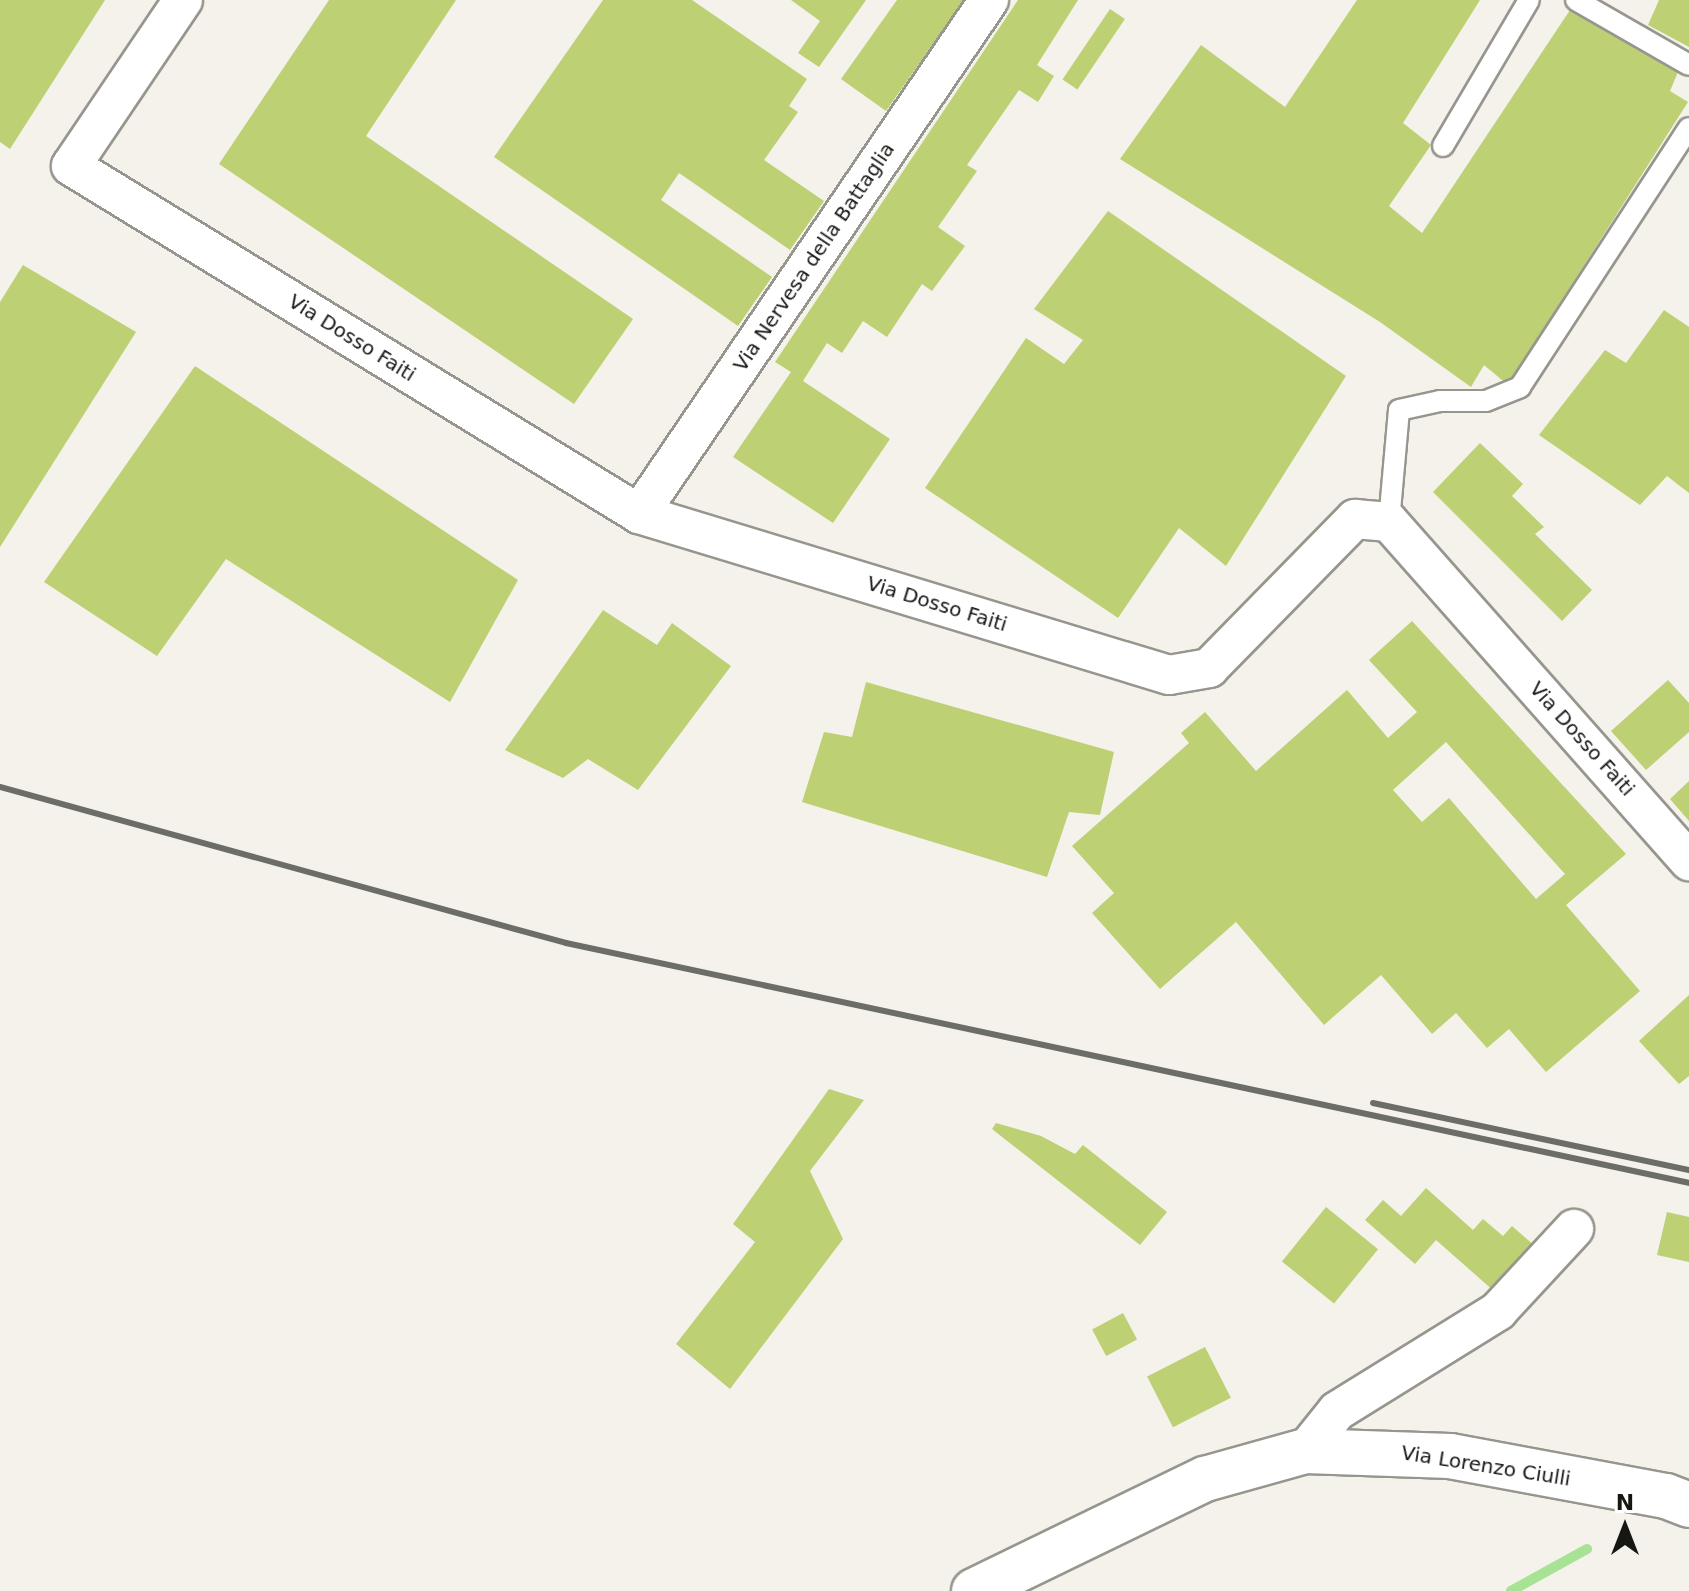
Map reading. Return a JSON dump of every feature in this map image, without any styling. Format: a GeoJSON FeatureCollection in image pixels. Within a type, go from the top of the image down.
{"type":"FeatureCollection","features":[{"type":"Feature","properties":{"kind":"street","name":"Via Dosso Faiti"},"geometry":{"type":"LineString","coordinates":[[183,0],[71,166],[639,514],[1169,675],[1209,668],[1355,519],[1389,522],[1689,861]]}},
{"type":"Feature","properties":{"kind":"street","name":"Via Nervesa della Battaglia"},"geometry":{"type":"LineString","coordinates":[[639,514],[989,0]]}},
{"type":"Feature","properties":{"kind":"street"},"geometry":{"type":"LineString","coordinates":[[1305,1451],[1337,1411],[1498,1311],[1574,1229]]}},
{"type":"Feature","properties":{"kind":"street","name":"Via Lorenzo Ciulli"},"geometry":{"type":"LineString","coordinates":[[974,1591],[1205,1479],[1305,1451],[1450,1456],[1681,1498]]}},
{"type":"Feature","properties":{"kind":"lane"},"geometry":{"type":"LineString","coordinates":[[1443,146],[1529,0]]}},
{"type":"Feature","properties":{"kind":"lane"},"geometry":{"type":"LineString","coordinates":[[1576,0],[1689,65]]}},
{"type":"Feature","properties":{"kind":"lane"},"geometry":{"type":"LineString","coordinates":[[1389,522],[1399,410],[1440,401],[1486,401],[1520,387],[1689,128]]}},
{"type":"Feature","properties":{"kind":"building"},"geometry":{"type":"Polygon","coordinates":[[[0,0],[105,0],[10,149],[0,142],[0,0]]]}},
{"type":"Feature","properties":{"kind":"building"},"geometry":{"type":"Polygon","coordinates":[[[329,0],[456,0],[366,136],[633,319],[574,404],[219,164],[329,0]]]}},
{"type":"Feature","properties":{"kind":"building"},"geometry":{"type":"Polygon","coordinates":[[[603,0],[692,0],[807,79],[789,106],[798,112],[764,160],[824,201],[790,250],[679,173],[661,200],[772,277],[738,326],[494,157],[603,0]]]}},
{"type":"Feature","properties":{"kind":"building"},"geometry":{"type":"Polygon","coordinates":[[[791,0],[866,0],[819,67],[798,53],[820,21],[791,0]]]}},
{"type":"Feature","properties":{"kind":"building"},"geometry":{"type":"Polygon","coordinates":[[[897,0],[964,0],[886,111],[841,79],[897,0]]]}},
{"type":"Feature","properties":{"kind":"building"},"geometry":{"type":"Polygon","coordinates":[[[1018,0],[1078,0],[1037,65],[1054,76],[1038,102],[1019,90],[967,165],[977,171],[938,227],[965,246],[932,291],[922,284],[887,337],[863,321],[842,353],[827,343],[803,381],[890,439],[833,523],[733,457],[791,372],[775,362],[1018,0]]]}},
{"type":"Feature","properties":{"kind":"building"},"geometry":{"type":"Polygon","coordinates":[[[1357,0],[1480,0],[1403,123],[1431,145],[1389,206],[1422,233],[1574,4],[1678,72],[1670,91],[1688,102],[1508,385],[1484,365],[1471,387],[1380,322],[1120,159],[1201,45],[1285,107],[1357,0]]]}},
{"type":"Feature","properties":{"kind":"building"},"geometry":{"type":"Polygon","coordinates":[[[1659,0],[1689,0],[1689,47],[1648,25],[1659,0]]]}},
{"type":"Feature","properties":{"kind":"building"},"geometry":{"type":"Polygon","coordinates":[[[1110,9],[1125,19],[1077,90],[1062,79],[1110,9]]]}},
{"type":"Feature","properties":{"kind":"building"},"geometry":{"type":"Polygon","coordinates":[[[1108,211],[1346,376],[1226,566],[1179,528],[1118,618],[925,488],[1026,338],[1064,364],[1083,340],[1034,309],[1108,211]]]}},
{"type":"Feature","properties":{"kind":"building"},"geometry":{"type":"Polygon","coordinates":[[[23,265],[136,332],[0,547],[0,302],[23,265]]]}},
{"type":"Feature","properties":{"kind":"building"},"geometry":{"type":"Polygon","coordinates":[[[1664,310],[1689,327],[1689,493],[1667,476],[1640,505],[1539,435],[1605,350],[1626,363],[1664,310]]]}},
{"type":"Feature","properties":{"kind":"building"},"geometry":{"type":"Polygon","coordinates":[[[195,366],[518,580],[450,702],[226,559],[157,656],[44,582],[195,366]]]}},
{"type":"Feature","properties":{"kind":"building"},"geometry":{"type":"Polygon","coordinates":[[[1480,443],[1523,484],[1512,496],[1544,527],[1535,534],[1592,590],[1562,621],[1433,492],[1480,443]]]}},
{"type":"Feature","properties":{"kind":"building"},"geometry":{"type":"Polygon","coordinates":[[[603,610],[657,645],[672,623],[731,666],[638,790],[588,759],[563,778],[505,750],[603,610]]]}},
{"type":"Feature","properties":{"kind":"building"},"geometry":{"type":"Polygon","coordinates":[[[1412,621],[1626,854],[1566,905],[1640,991],[1546,1072],[1509,1029],[1487,1048],[1456,1013],[1432,1034],[1381,975],[1324,1025],[1236,922],[1160,989],[1092,913],[1114,893],[1072,846],[1189,743],[1181,733],[1205,712],[1256,771],[1347,690],[1388,738],[1417,712],[1369,660],[1412,621]],[[1446,742],[1393,790],[1422,822],[1449,798],[1536,899],[1565,874],[1446,742]]]}},
{"type":"Feature","properties":{"kind":"building"},"geometry":{"type":"Polygon","coordinates":[[[1668,680],[1689,703],[1689,732],[1646,770],[1611,731],[1668,680]]]}},
{"type":"Feature","properties":{"kind":"building"},"geometry":{"type":"Polygon","coordinates":[[[866,682],[1114,752],[1100,815],[1069,812],[1047,877],[802,802],[824,732],[852,737],[866,682]]]}},
{"type":"Feature","properties":{"kind":"building"},"geometry":{"type":"Polygon","coordinates":[[[1689,781],[1689,821],[1670,799],[1689,781]]]}},
{"type":"Feature","properties":{"kind":"building"},"geometry":{"type":"Polygon","coordinates":[[[1689,995],[1689,1076],[1679,1084],[1639,1041],[1689,995]]]}},
{"type":"Feature","properties":{"kind":"building"},"geometry":{"type":"Polygon","coordinates":[[[829,1089],[864,1100],[810,1171],[843,1239],[730,1389],[676,1344],[755,1242],[733,1224],[829,1089]]]}},
{"type":"Feature","properties":{"kind":"building"},"geometry":{"type":"Polygon","coordinates":[[[996,1123],[1041,1136],[1075,1154],[1083,1145],[1167,1212],[1140,1245],[992,1129],[996,1123]]]}},
{"type":"Feature","properties":{"kind":"building"},"geometry":{"type":"Polygon","coordinates":[[[1426,1188],[1473,1230],[1483,1219],[1503,1236],[1512,1226],[1535,1246],[1495,1292],[1436,1240],[1415,1264],[1365,1220],[1383,1200],[1401,1216],[1426,1188]]]}},
{"type":"Feature","properties":{"kind":"building"},"geometry":{"type":"Polygon","coordinates":[[[1326,1207],[1378,1249],[1334,1304],[1282,1261],[1326,1207]]]}},
{"type":"Feature","properties":{"kind":"building"},"geometry":{"type":"Polygon","coordinates":[[[1667,1212],[1689,1217],[1689,1262],[1657,1255],[1667,1212]]]}},
{"type":"Feature","properties":{"kind":"building"},"geometry":{"type":"Polygon","coordinates":[[[1123,1313],[1137,1339],[1106,1356],[1092,1329],[1123,1313]]]}},
{"type":"Feature","properties":{"kind":"building"},"geometry":{"type":"Polygon","coordinates":[[[1205,1347],[1231,1398],[1173,1427],[1147,1377],[1205,1347]]]}},
{"type":"Feature","properties":{"kind":"waterway"},"geometry":{"type":"LineString","coordinates":[[1511,1591],[1587,1549]]}},
{"type":"Feature","properties":{"kind":"railway"},"geometry":{"type":"LineString","coordinates":[[0,787],[566,943],[1689,1183]]}},
{"type":"Feature","properties":{"kind":"railway"},"geometry":{"type":"LineString","coordinates":[[1373,1103],[1689,1170]]}}]}
